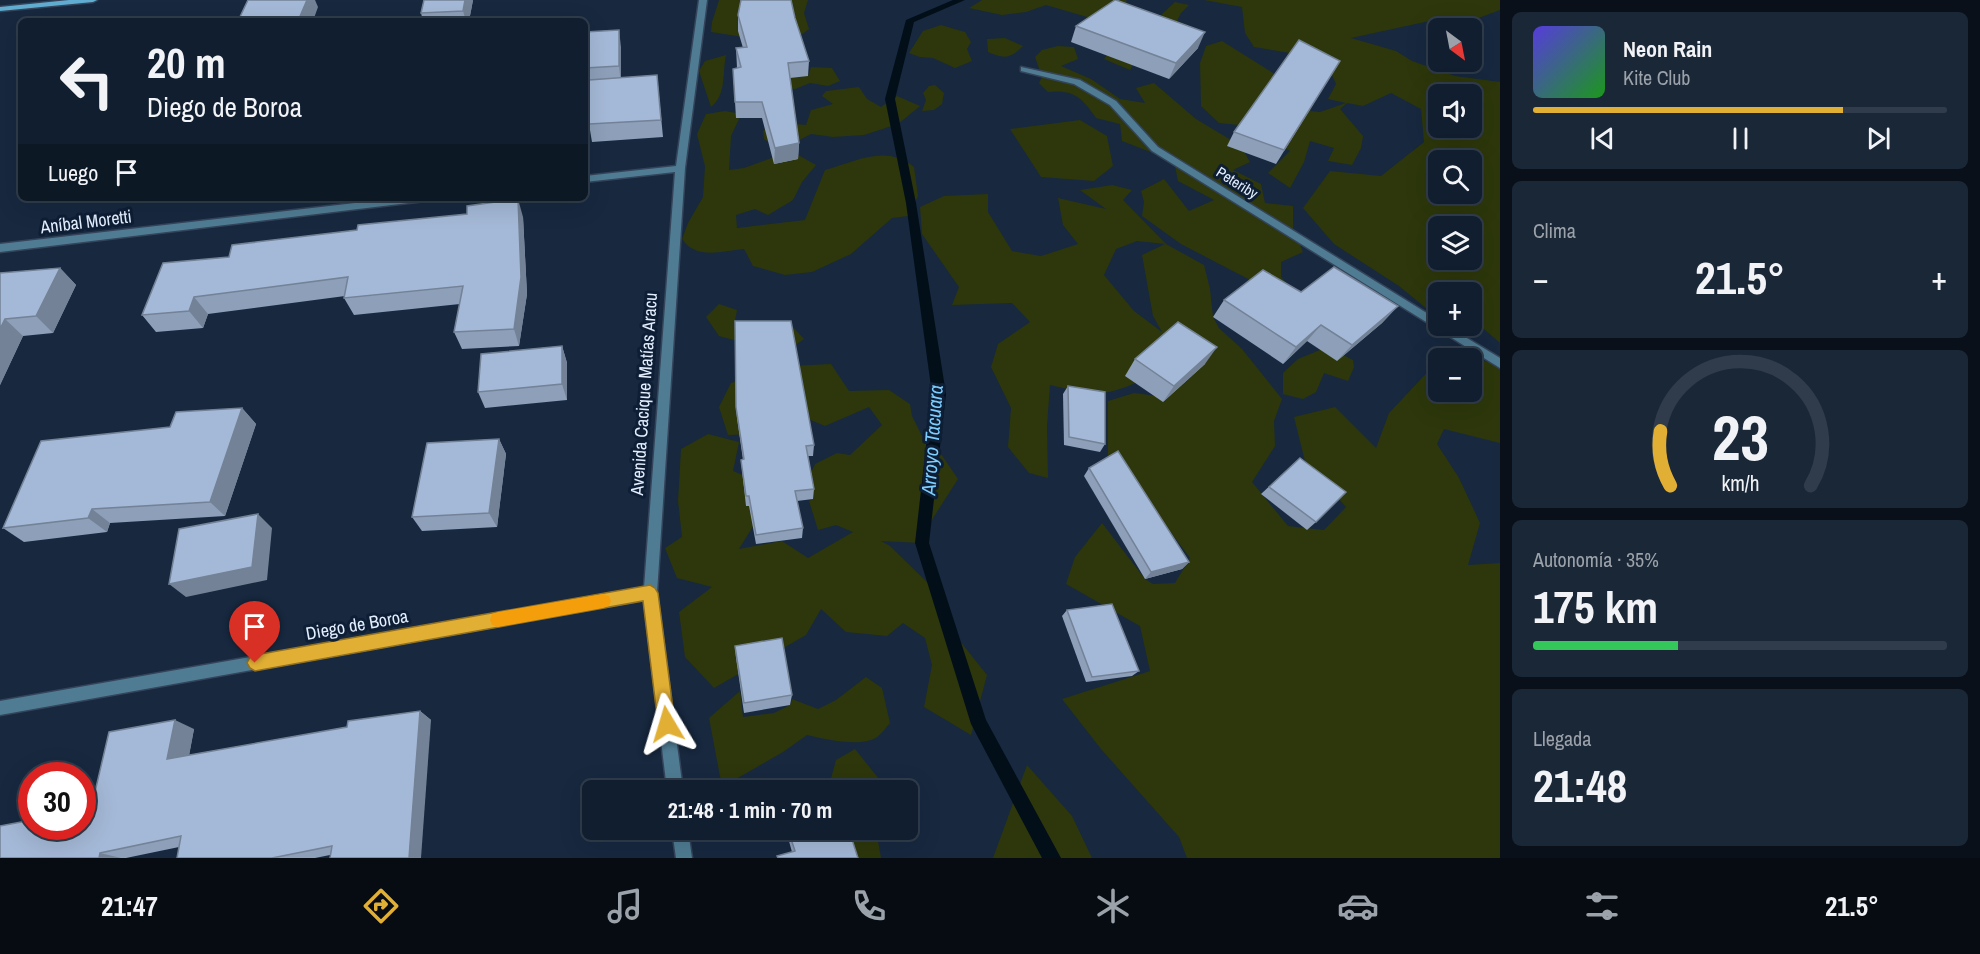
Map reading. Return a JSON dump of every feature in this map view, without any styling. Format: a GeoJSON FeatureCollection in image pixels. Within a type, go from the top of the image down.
{"type":"FeatureCollection","features":[{"type":"Feature","properties":{"kind":"main road"},"geometry":{"type":"LineString","coordinates":[[0,9],[93,0]]}},
{"type":"Feature","properties":{"kind":"street","name":"Avenida Cacique Matías Aracu"},"geometry":{"type":"LineString","coordinates":[[674,780],[650,593],[680,168],[703,0]]}},
{"type":"Feature","properties":{"kind":"street","name":"Peteriby"},"geometry":{"type":"LineString","coordinates":[[1024,69],[1077,82],[1113,103],[1155,149],[1428,318]]}},
{"type":"Feature","properties":{"kind":"street"},"geometry":{"type":"LineString","coordinates":[[588,179],[680,168]]}},
{"type":"Feature","properties":{"kind":"street","name":"Aníbal Moretti"},"geometry":{"type":"LineString","coordinates":[[0,248],[400,201]]}},
{"type":"Feature","properties":{"kind":"street","name":"Peteriby"},"geometry":{"type":"LineString","coordinates":[[1456,336],[1500,364]]}},
{"type":"Feature","properties":{"kind":"street","name":"Diego de Boroa"},"geometry":{"type":"LineString","coordinates":[[0,708],[650,593]]}},
{"type":"Feature","properties":{"kind":"street"},"geometry":{"type":"LineString","coordinates":[[681,840],[684,858]]}},
{"type":"Feature","properties":{"kind":"green space"},"geometry":{"type":"Polygon","coordinates":[[[719,0],[808,0],[804,13],[809,29],[796,39],[743,37],[711,32],[719,0]]]}},
{"type":"Feature","properties":{"kind":"green space"},"geometry":{"type":"Polygon","coordinates":[[[982,0],[1126,0],[1127,2],[1122,7],[1159,27],[1162,14],[1175,2],[1189,5],[1177,21],[1186,25],[1196,37],[1142,51],[1130,70],[1104,59],[1125,34],[1104,22],[1046,5],[1026,12],[1002,15],[969,8],[982,0]]]}},
{"type":"Feature","properties":{"kind":"green space"},"geometry":{"type":"Polygon","coordinates":[[[1204,0],[1500,0],[1500,10],[1479,18],[1428,18],[1428,21],[1351,38],[1396,51],[1412,61],[1428,67],[1428,72],[1444,72],[1455,76],[1500,82],[1500,343],[1482,327],[1482,282],[1428,282],[1427,309],[1399,286],[1334,244],[1303,208],[1330,171],[1381,176],[1424,142],[1421,109],[1391,93],[1363,106],[1347,103],[1340,109],[1363,136],[1361,148],[1352,165],[1328,161],[1334,148],[1310,141],[1304,162],[1290,188],[1268,173],[1290,151],[1249,126],[1219,123],[1201,106],[1200,63],[1206,46],[1222,41],[1273,73],[1311,111],[1320,112],[1346,103],[1328,99],[1336,84],[1327,64],[1290,53],[1254,47],[1245,33],[1242,7],[1204,0]]]}},
{"type":"Feature","properties":{"kind":"green space"},"geometry":{"type":"Polygon","coordinates":[[[941,25],[965,32],[971,42],[967,49],[972,61],[955,68],[933,58],[909,53],[923,31],[941,25]]]}},
{"type":"Feature","properties":{"kind":"green space"},"geometry":{"type":"Polygon","coordinates":[[[1005,38],[1023,46],[1007,56],[998,56],[988,52],[987,39],[1005,38]]]}},
{"type":"Feature","properties":{"kind":"green space"},"geometry":{"type":"Polygon","coordinates":[[[1058,46],[1074,47],[1078,59],[1061,66],[1091,79],[1120,99],[1145,103],[1136,88],[1154,83],[1196,119],[1241,146],[1250,162],[1233,170],[1261,184],[1265,203],[1293,206],[1293,228],[1303,252],[1281,262],[1281,277],[1293,290],[1252,281],[1181,244],[1142,216],[1144,202],[1141,191],[1164,179],[1189,211],[1214,200],[1178,181],[1174,161],[1122,141],[1120,124],[1096,118],[1081,100],[1070,93],[1048,92],[1039,83],[1042,77],[1035,57],[1042,50],[1058,46]]]}},
{"type":"Feature","properties":{"kind":"green space"},"geometry":{"type":"Polygon","coordinates":[[[726,55],[722,90],[711,107],[699,71],[705,61],[726,55]]]}},
{"type":"Feature","properties":{"kind":"green space"},"geometry":{"type":"Polygon","coordinates":[[[811,67],[832,68],[840,81],[828,86],[810,83],[795,89],[766,84],[783,74],[808,76],[811,67]]]}},
{"type":"Feature","properties":{"kind":"green space"},"geometry":{"type":"Polygon","coordinates":[[[935,85],[944,93],[942,104],[934,110],[922,111],[926,100],[923,93],[929,86],[935,85]]]}},
{"type":"Feature","properties":{"kind":"green space"},"geometry":{"type":"Polygon","coordinates":[[[859,87],[867,99],[881,107],[897,96],[920,106],[898,124],[864,135],[833,137],[811,134],[780,150],[764,139],[763,131],[776,122],[806,125],[811,110],[833,104],[822,96],[826,91],[859,87]]]}},
{"type":"Feature","properties":{"kind":"green space"},"geometry":{"type":"Polygon","coordinates":[[[725,111],[736,113],[739,119],[731,136],[729,170],[744,168],[791,151],[816,165],[802,182],[793,200],[768,215],[755,209],[736,215],[737,228],[805,220],[825,170],[871,156],[882,155],[893,156],[914,167],[918,196],[908,216],[892,218],[851,254],[812,272],[785,275],[753,266],[744,249],[710,253],[694,250],[682,239],[703,197],[705,166],[697,134],[706,114],[725,111]]]}},
{"type":"Feature","properties":{"kind":"green space"},"geometry":{"type":"Polygon","coordinates":[[[1080,120],[1107,136],[1113,166],[1094,181],[1041,177],[1010,129],[1080,120]]]}},
{"type":"Feature","properties":{"kind":"green space"},"geometry":{"type":"Polygon","coordinates":[[[1112,185],[1132,190],[1123,200],[1166,244],[1204,265],[1210,289],[1213,317],[1219,328],[1242,349],[1282,399],[1274,421],[1275,446],[1252,482],[1288,526],[1324,530],[1346,507],[1305,461],[1294,417],[1335,407],[1376,448],[1389,413],[1428,372],[1428,402],[1482,402],[1482,360],[1500,365],[1500,443],[1444,429],[1437,444],[1459,478],[1480,523],[1468,565],[1500,563],[1500,858],[1187,858],[1179,837],[1101,749],[1062,699],[1150,671],[1140,626],[1066,584],[1075,557],[1102,523],[1145,579],[1153,584],[1175,583],[1190,558],[1155,511],[1108,475],[1108,401],[1134,393],[1164,397],[1149,377],[1121,389],[1100,393],[1050,385],[1047,426],[1048,478],[1029,473],[1008,447],[1011,408],[991,367],[998,344],[1030,322],[1012,303],[952,305],[959,287],[922,234],[920,207],[944,196],[988,194],[988,212],[1012,251],[1041,256],[1078,244],[1063,225],[1058,198],[1106,209],[1080,190],[1112,185]],[[1137,241],[1116,249],[1104,275],[1134,311],[1162,332],[1153,316],[1142,255],[1165,244],[1137,241]]]}},
{"type":"Feature","properties":{"kind":"green space"},"geometry":{"type":"Polygon","coordinates":[[[719,304],[737,310],[734,326],[793,327],[804,339],[790,349],[745,343],[719,336],[706,317],[719,304]]]}},
{"type":"Feature","properties":{"kind":"green space"},"geometry":{"type":"Polygon","coordinates":[[[1327,347],[1353,360],[1354,367],[1348,381],[1324,373],[1316,392],[1303,399],[1283,394],[1283,373],[1298,359],[1327,347]]]}},
{"type":"Feature","properties":{"kind":"green space"},"geometry":{"type":"Polygon","coordinates":[[[831,364],[849,391],[889,390],[910,404],[912,416],[927,446],[941,454],[958,479],[933,518],[922,543],[881,541],[890,546],[931,586],[947,625],[987,675],[971,735],[924,707],[932,665],[925,638],[903,623],[887,636],[846,632],[821,609],[806,635],[714,688],[685,657],[679,612],[712,587],[677,578],[665,548],[682,537],[678,501],[681,449],[708,434],[739,442],[733,471],[745,476],[763,510],[739,549],[782,541],[808,558],[853,532],[836,525],[818,530],[809,501],[812,499],[808,479],[815,464],[837,453],[850,455],[882,425],[869,407],[825,426],[784,409],[752,434],[728,435],[719,407],[731,383],[789,366],[831,364]]]}},
{"type":"Feature","properties":{"kind":"green space"},"geometry":{"type":"Polygon","coordinates":[[[866,677],[882,688],[890,723],[879,736],[862,742],[807,735],[783,752],[734,780],[721,780],[709,718],[740,691],[743,717],[774,713],[790,705],[792,699],[818,709],[836,700],[866,677]]]}},
{"type":"Feature","properties":{"kind":"green space"},"geometry":{"type":"Polygon","coordinates":[[[855,749],[879,780],[831,780],[836,760],[855,749]]]}},
{"type":"Feature","properties":{"kind":"green space"},"geometry":{"type":"Polygon","coordinates":[[[1027,765],[1072,816],[1092,858],[993,858],[1027,765]]]}},
{"type":"Feature","properties":{"kind":"green space"},"geometry":{"type":"Polygon","coordinates":[[[836,840],[878,840],[881,858],[845,858],[836,840]]]}},
{"type":"Feature","properties":{"kind":"building"},"geometry":{"type":"Polygon","coordinates":[[[248,0],[307,0],[299,18],[239,18],[248,0]]]}},
{"type":"Feature","properties":{"kind":"building"},"geometry":{"type":"Polygon","coordinates":[[[424,0],[465,0],[463,11],[421,13],[424,0]]]}},
{"type":"Feature","properties":{"kind":"building"},"geometry":{"type":"Polygon","coordinates":[[[741,0],[791,0],[809,61],[788,63],[799,143],[775,148],[762,102],[735,102],[733,69],[741,67],[736,48],[747,47],[738,15],[741,0]]]}},
{"type":"Feature","properties":{"kind":"building"},"geometry":{"type":"Polygon","coordinates":[[[1115,0],[1205,32],[1176,63],[1076,26],[1115,0]]]}},
{"type":"Feature","properties":{"kind":"building"},"geometry":{"type":"Polygon","coordinates":[[[619,30],[619,66],[588,68],[588,32],[619,30]]]}},
{"type":"Feature","properties":{"kind":"building"},"geometry":{"type":"Polygon","coordinates":[[[1299,40],[1340,61],[1284,150],[1234,132],[1299,40]]]}},
{"type":"Feature","properties":{"kind":"building"},"geometry":{"type":"Polygon","coordinates":[[[657,75],[661,120],[589,124],[589,80],[657,75]]]}},
{"type":"Feature","properties":{"kind":"building"},"geometry":{"type":"Polygon","coordinates":[[[518,201],[521,277],[514,329],[454,332],[463,286],[344,298],[348,277],[194,297],[189,311],[142,315],[163,263],[229,257],[232,245],[357,230],[358,225],[467,214],[467,206],[518,201]]]}},
{"type":"Feature","properties":{"kind":"building"},"geometry":{"type":"Polygon","coordinates":[[[1334,267],[1398,306],[1352,345],[1321,325],[1296,347],[1224,300],[1263,270],[1301,292],[1334,267]]]}},
{"type":"Feature","properties":{"kind":"building"},"geometry":{"type":"Polygon","coordinates":[[[60,268],[36,316],[5,319],[0,329],[0,273],[60,268]]]}},
{"type":"Feature","properties":{"kind":"building"},"geometry":{"type":"Polygon","coordinates":[[[735,321],[791,321],[814,445],[806,446],[814,489],[795,491],[803,528],[756,535],[749,496],[746,496],[741,460],[744,459],[736,407],[735,321]]]}},
{"type":"Feature","properties":{"kind":"building"},"geometry":{"type":"Polygon","coordinates":[[[1178,322],[1217,347],[1174,386],[1135,359],[1178,322]]]}},
{"type":"Feature","properties":{"kind":"building"},"geometry":{"type":"Polygon","coordinates":[[[562,346],[562,384],[478,392],[481,354],[562,346]]]}},
{"type":"Feature","properties":{"kind":"building"},"geometry":{"type":"Polygon","coordinates":[[[1068,386],[1105,392],[1105,444],[1069,437],[1068,386]]]}},
{"type":"Feature","properties":{"kind":"building"},"geometry":{"type":"Polygon","coordinates":[[[242,408],[210,502],[92,509],[88,518],[3,528],[41,441],[170,427],[176,412],[242,408]]]}},
{"type":"Feature","properties":{"kind":"building"},"geometry":{"type":"Polygon","coordinates":[[[499,439],[489,513],[412,517],[427,443],[499,439]]]}},
{"type":"Feature","properties":{"kind":"building"},"geometry":{"type":"Polygon","coordinates":[[[1118,451],[1189,562],[1151,572],[1089,468],[1118,451]]]}},
{"type":"Feature","properties":{"kind":"building"},"geometry":{"type":"Polygon","coordinates":[[[1300,458],[1346,492],[1316,522],[1269,487],[1300,458]]]}},
{"type":"Feature","properties":{"kind":"building"},"geometry":{"type":"Polygon","coordinates":[[[258,514],[252,567],[169,584],[179,529],[258,514]]]}},
{"type":"Feature","properties":{"kind":"building"},"geometry":{"type":"Polygon","coordinates":[[[1112,604],[1139,671],[1092,677],[1067,610],[1112,604]]]}},
{"type":"Feature","properties":{"kind":"building"},"geometry":{"type":"Polygon","coordinates":[[[782,638],[792,695],[744,703],[735,646],[782,638]]]}},
{"type":"Feature","properties":{"kind":"building"},"geometry":{"type":"Polygon","coordinates":[[[420,711],[409,858],[330,858],[332,846],[272,858],[177,858],[181,836],[100,853],[99,858],[0,858],[0,826],[18,823],[18,840],[96,840],[96,788],[109,732],[175,720],[167,759],[347,727],[348,721],[420,711]]]}},
{"type":"Feature","properties":{"kind":"building"},"geometry":{"type":"Polygon","coordinates":[[[791,840],[852,840],[858,858],[778,858],[777,856],[795,851],[791,840]]]}},
{"type":"Feature","properties":{"kind":"waterway","name":"Arroyo Tacuara"},"geometry":{"type":"LineString","coordinates":[[961,0],[910,20],[890,99],[911,203],[939,394],[922,543],[979,724],[1052,858]]}},
{"type":"Feature","properties":{"kind":"slow traffic"},"geometry":{"type":"LineString","coordinates":[[498,620],[603,601]]}},
{"type":"Feature","properties":{"kind":"route"},"geometry":{"type":"LineString","coordinates":[[255,663],[650,593],[667,724]]}}]}
